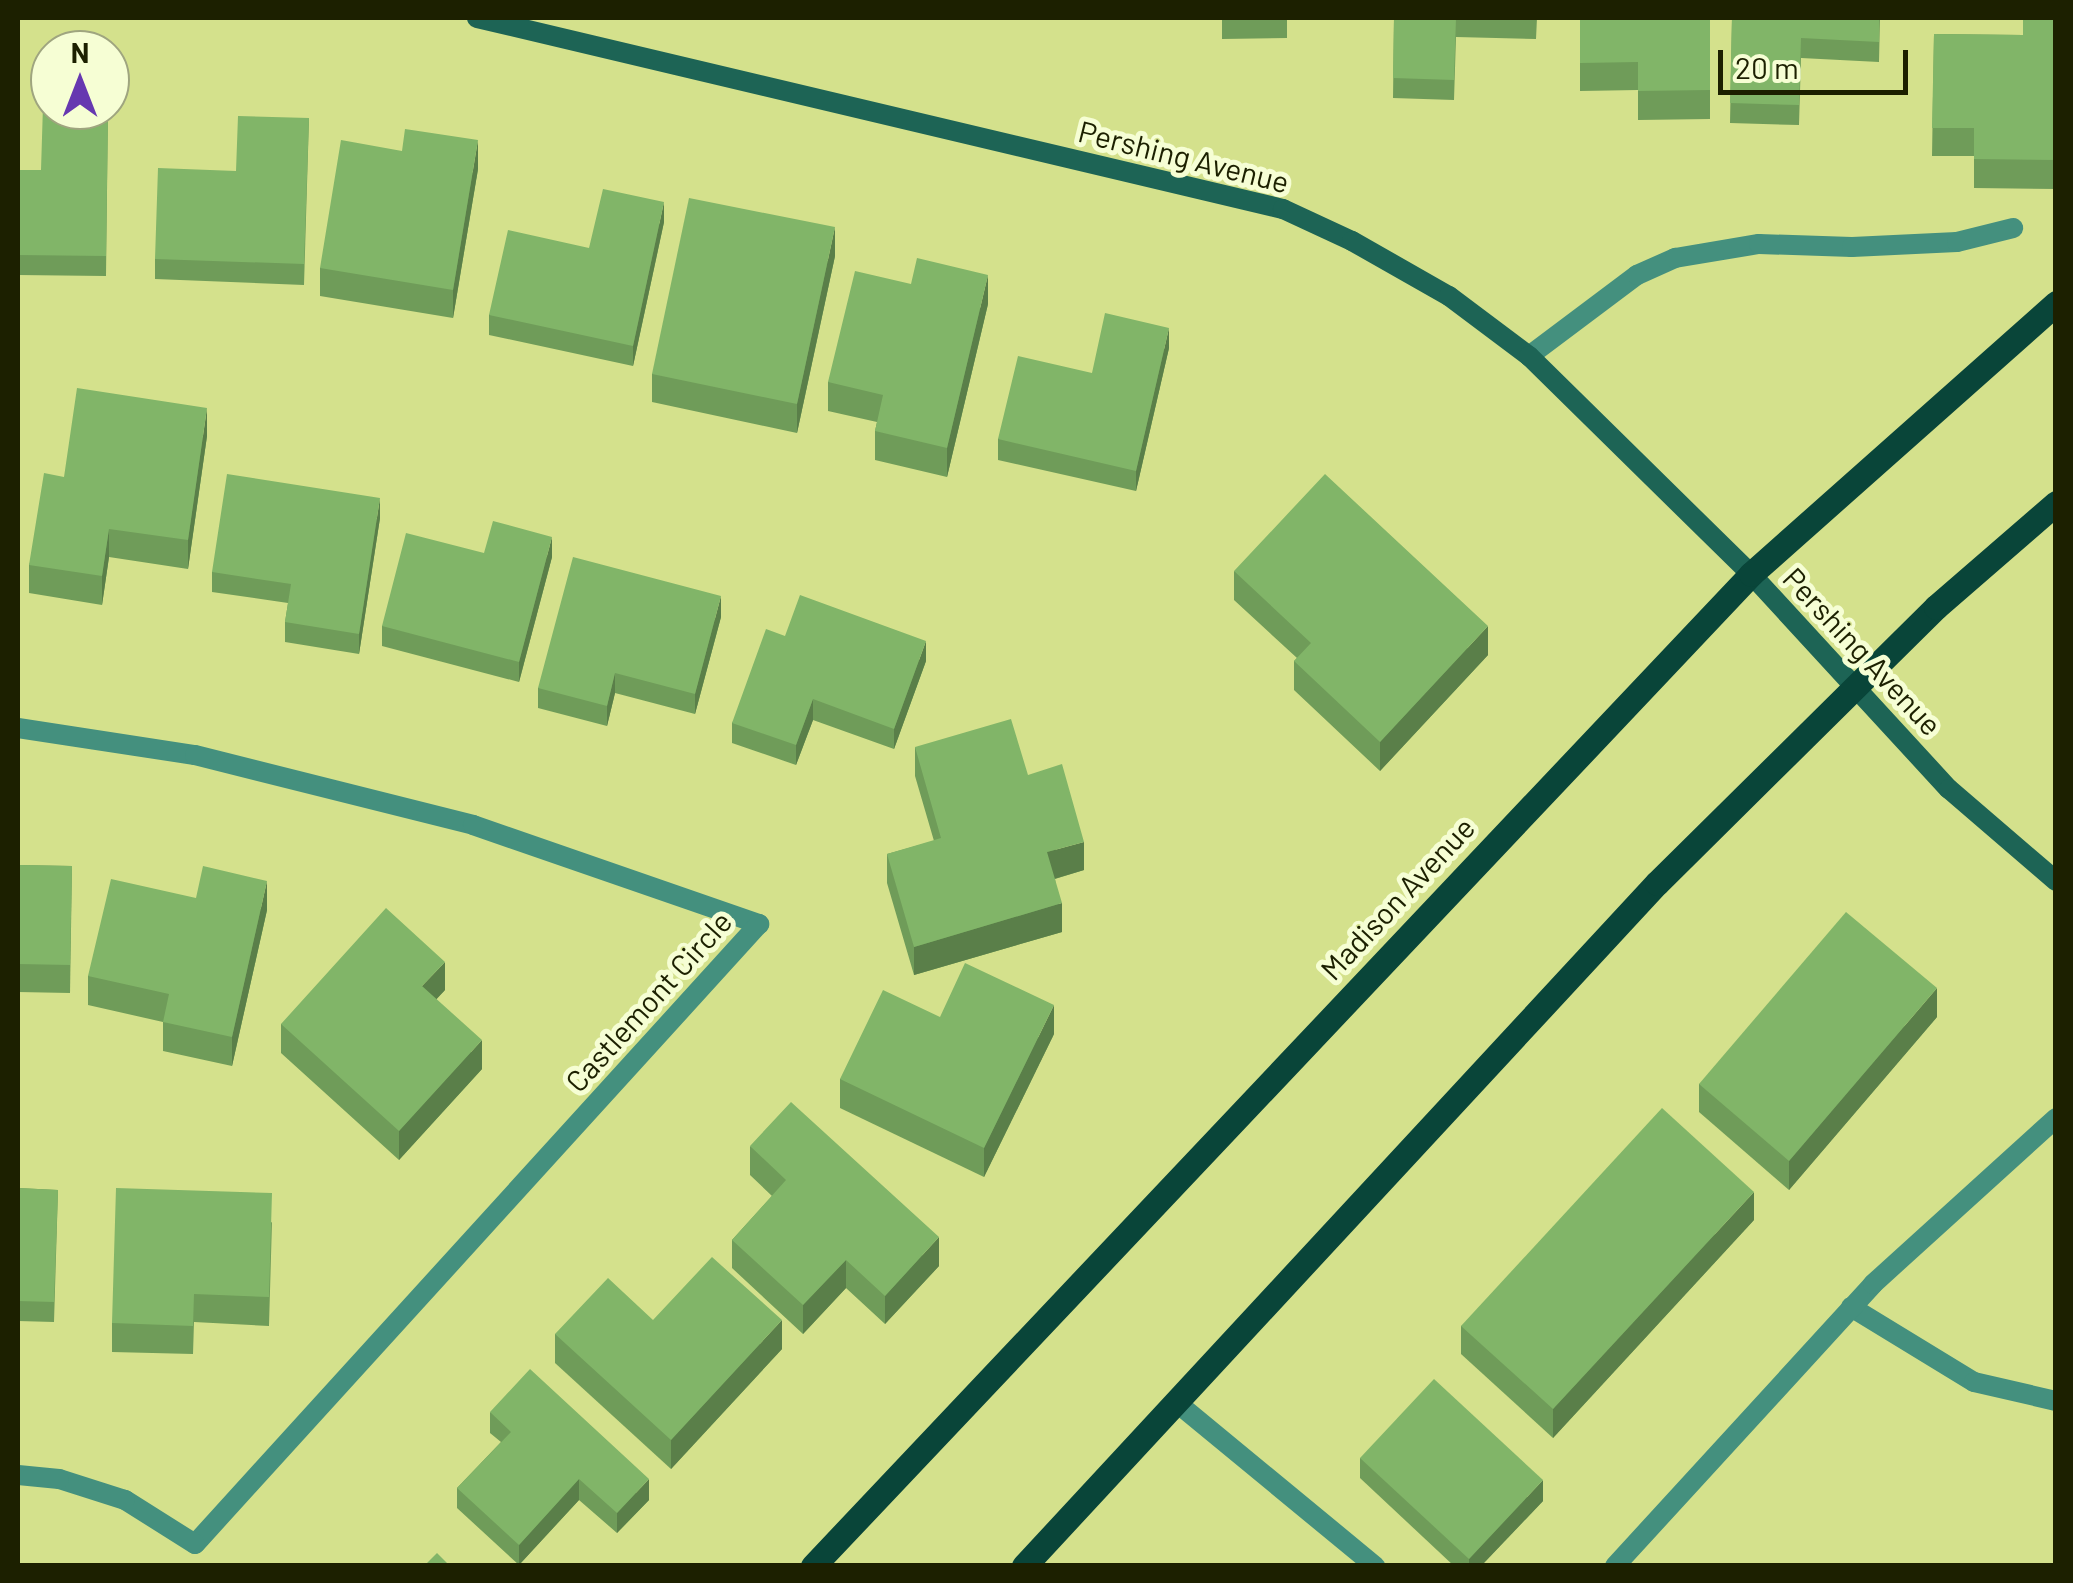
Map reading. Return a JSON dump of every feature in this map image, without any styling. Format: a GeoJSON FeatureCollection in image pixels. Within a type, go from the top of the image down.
{"type":"FeatureCollection","features":[{"type":"Feature","properties":{"kind":"main road","name":"Madison Avenue"},"geometry":{"type":"LineString","coordinates":[[813,1566],[1750,574],[2056,304]]}},
{"type":"Feature","properties":{"kind":"main road"},"geometry":{"type":"LineString","coordinates":[[1024,1566],[1658,883],[1854,687],[2056,503]]}},
{"type":"Feature","properties":{"kind":"street","name":"Pershing Avenue"},"geometry":{"type":"LineString","coordinates":[[478,18],[1283,209],[1352,241],[1449,296],[1528,356],[1750,574],[1994,832],[2056,881]]}},
{"type":"Feature","properties":{"kind":"street"},"geometry":{"type":"LineString","coordinates":[[1528,356],[1638,275],[1675,258],[1759,244],[1852,248],[1957,242],[2013,228]]}},
{"type":"Feature","properties":{"kind":"street","name":"Castlemont Circle"},"geometry":{"type":"LineString","coordinates":[[18,728],[195,754],[473,825],[759,924],[195,1544],[125,1500],[60,1479],[18,1475]]}},
{"type":"Feature","properties":{"kind":"street"},"geometry":{"type":"LineString","coordinates":[[1616,1566],[1851,1308],[2056,1118]]}},
{"type":"Feature","properties":{"kind":"street"},"geometry":{"type":"LineString","coordinates":[[1851,1308],[1974,1382],[2056,1400]]}},
{"type":"Feature","properties":{"kind":"street"},"geometry":{"type":"LineString","coordinates":[[1176,1402],[1376,1566]]}},
{"type":"Feature","properties":{"kind":"building"},"geometry":{"type":"Polygon","coordinates":[[[1394,18],[1456,18],[1454,80],[1393,78],[1394,18]]]}},
{"type":"Feature","properties":{"kind":"building"},"geometry":{"type":"Polygon","coordinates":[[[1580,18],[1710,18],[1710,90],[1638,91],[1638,62],[1580,63],[1580,18]]]}},
{"type":"Feature","properties":{"kind":"building"},"geometry":{"type":"Polygon","coordinates":[[[1732,18],[1879,18],[1879,42],[1801,38],[1799,105],[1730,103],[1732,18]]]}},
{"type":"Feature","properties":{"kind":"building"},"geometry":{"type":"Polygon","coordinates":[[[2023,18],[2056,18],[2056,160],[1974,159],[1974,128],[1932,128],[1934,34],[2023,35],[2023,18]]]}},
{"type":"Feature","properties":{"kind":"building"},"geometry":{"type":"Polygon","coordinates":[[[238,116],[309,118],[304,264],[155,259],[158,168],[236,171],[238,116]]]}},
{"type":"Feature","properties":{"kind":"building"},"geometry":{"type":"Polygon","coordinates":[[[405,129],[478,140],[453,290],[320,268],[341,140],[402,151],[405,129]]]}},
{"type":"Feature","properties":{"kind":"building"},"geometry":{"type":"Polygon","coordinates":[[[42,130],[108,130],[106,256],[18,255],[18,170],[41,170],[42,130]]]}},
{"type":"Feature","properties":{"kind":"building"},"geometry":{"type":"Polygon","coordinates":[[[603,189],[664,202],[633,346],[489,315],[508,230],[589,248],[603,189]]]}},
{"type":"Feature","properties":{"kind":"building"},"geometry":{"type":"Polygon","coordinates":[[[689,198],[835,227],[797,404],[652,374],[689,198]]]}},
{"type":"Feature","properties":{"kind":"building"},"geometry":{"type":"Polygon","coordinates":[[[917,258],[988,275],[947,448],[875,431],[883,395],[828,382],[855,271],[911,284],[917,258]]]}},
{"type":"Feature","properties":{"kind":"building"},"geometry":{"type":"Polygon","coordinates":[[[1105,313],[1169,328],[1136,471],[998,439],[1018,356],[1092,373],[1105,313]]]}},
{"type":"Feature","properties":{"kind":"building"},"geometry":{"type":"Polygon","coordinates":[[[77,388],[207,408],[188,540],[109,529],[102,576],[29,565],[44,473],[64,477],[77,388]]]}},
{"type":"Feature","properties":{"kind":"building"},"geometry":{"type":"Polygon","coordinates":[[[227,474],[380,498],[359,634],[285,622],[291,584],[212,572],[227,474]]]}},
{"type":"Feature","properties":{"kind":"building"},"geometry":{"type":"Polygon","coordinates":[[[1325,474],[1488,626],[1380,742],[1294,661],[1311,643],[1234,571],[1325,474]]]}},
{"type":"Feature","properties":{"kind":"building"},"geometry":{"type":"Polygon","coordinates":[[[493,521],[552,537],[519,662],[382,626],[406,533],[484,553],[493,521]]]}},
{"type":"Feature","properties":{"kind":"building"},"geometry":{"type":"Polygon","coordinates":[[[573,557],[721,596],[695,694],[615,673],[607,706],[538,688],[573,557]]]}},
{"type":"Feature","properties":{"kind":"building"},"geometry":{"type":"Polygon","coordinates":[[[800,595],[926,641],[894,729],[813,699],[796,745],[732,723],[766,629],[785,636],[800,595]]]}},
{"type":"Feature","properties":{"kind":"building"},"geometry":{"type":"Polygon","coordinates":[[[1011,719],[1028,775],[1062,764],[1084,842],[1047,852],[1062,903],[914,947],[887,854],[941,838],[915,747],[1011,719]]]}},
{"type":"Feature","properties":{"kind":"building"},"geometry":{"type":"Polygon","coordinates":[[[18,865],[72,866],[70,965],[18,964],[18,865]]]}},
{"type":"Feature","properties":{"kind":"building"},"geometry":{"type":"Polygon","coordinates":[[[203,866],[267,881],[232,1037],[163,1022],[169,994],[88,976],[111,879],[196,898],[203,866]]]}},
{"type":"Feature","properties":{"kind":"building"},"geometry":{"type":"Polygon","coordinates":[[[386,908],[445,962],[422,986],[482,1040],[399,1131],[281,1024],[386,908]]]}},
{"type":"Feature","properties":{"kind":"building"},"geometry":{"type":"Polygon","coordinates":[[[1846,912],[1937,988],[1789,1161],[1699,1084],[1846,912]]]}},
{"type":"Feature","properties":{"kind":"building"},"geometry":{"type":"Polygon","coordinates":[[[965,963],[1054,1005],[984,1148],[840,1079],[883,990],[940,1017],[965,963]]]}},
{"type":"Feature","properties":{"kind":"building"},"geometry":{"type":"Polygon","coordinates":[[[791,1102],[939,1237],[885,1296],[846,1260],[803,1305],[732,1240],[786,1180],[750,1146],[791,1102]]]}},
{"type":"Feature","properties":{"kind":"building"},"geometry":{"type":"Polygon","coordinates":[[[1662,1108],[1754,1192],[1553,1409],[1461,1326],[1662,1108]]]}},
{"type":"Feature","properties":{"kind":"building"},"geometry":{"type":"Polygon","coordinates":[[[18,1188],[58,1190],[54,1302],[18,1301],[18,1188]]]}},
{"type":"Feature","properties":{"kind":"building"},"geometry":{"type":"Polygon","coordinates":[[[116,1188],[272,1193],[269,1297],[194,1294],[193,1326],[112,1323],[116,1188]]]}},
{"type":"Feature","properties":{"kind":"building"},"geometry":{"type":"Polygon","coordinates":[[[712,1257],[782,1320],[671,1440],[555,1334],[608,1278],[653,1320],[712,1257]]]}},
{"type":"Feature","properties":{"kind":"building"},"geometry":{"type":"Polygon","coordinates":[[[530,1369],[649,1479],[617,1513],[579,1479],[519,1545],[457,1488],[511,1432],[490,1412],[530,1369]]]}},
{"type":"Feature","properties":{"kind":"building"},"geometry":{"type":"Polygon","coordinates":[[[1434,1379],[1543,1480],[1469,1559],[1360,1458],[1434,1379]]]}},
{"type":"Feature","properties":{"kind":"building"},"geometry":{"type":"Polygon","coordinates":[[[437,1553],[450,1566],[424,1566],[437,1553]]]}}]}
